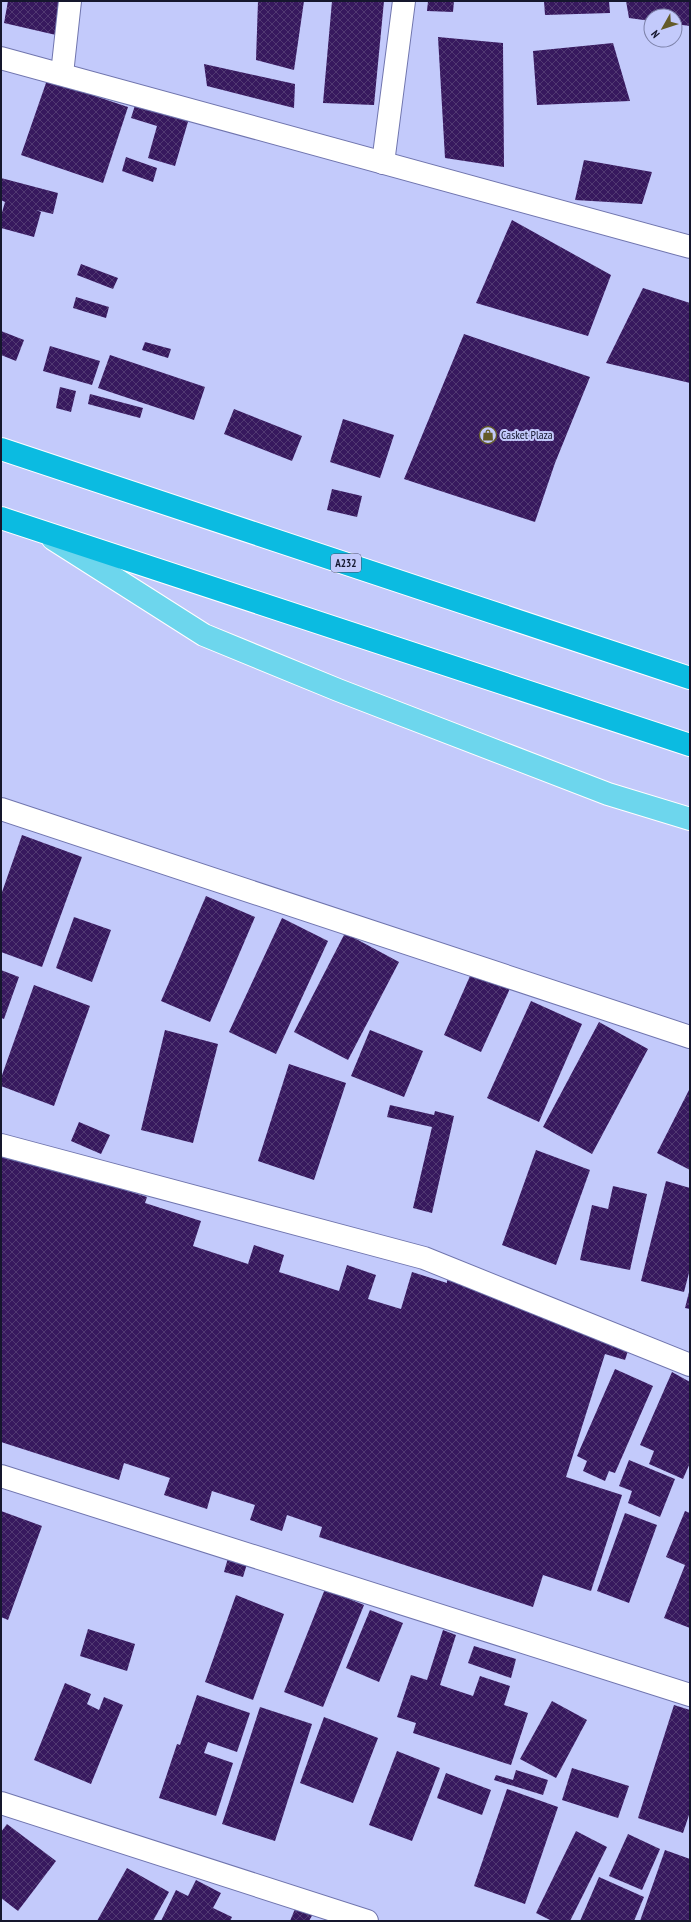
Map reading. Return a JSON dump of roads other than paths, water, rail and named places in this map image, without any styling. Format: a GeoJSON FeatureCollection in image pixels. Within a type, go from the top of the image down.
{"type":"FeatureCollection","features":[{"type":"Feature","properties":{"kind":"highway","name":"A232"},"geometry":{"type":"LineString","coordinates":[[1,449],[690,678]]}},
{"type":"Feature","properties":{"kind":"highway"},"geometry":{"type":"LineString","coordinates":[[1,518],[690,745]]}},
{"type":"Feature","properties":{"kind":"main road"},"geometry":{"type":"LineString","coordinates":[[38,530],[204,635],[338,690],[608,794],[690,820]]}},
{"type":"Feature","properties":{"kind":"street"},"geometry":{"type":"LineString","coordinates":[[62,74],[70,1]]}},
{"type":"Feature","properties":{"kind":"street"},"geometry":{"type":"LineString","coordinates":[[383,163],[404,1]]}},
{"type":"Feature","properties":{"kind":"street"},"geometry":{"type":"LineString","coordinates":[[1,58],[690,248]]}},
{"type":"Feature","properties":{"kind":"street"},"geometry":{"type":"LineString","coordinates":[[1,809],[690,1037]]}},
{"type":"Feature","properties":{"kind":"street"},"geometry":{"type":"LineString","coordinates":[[1,1144],[424,1258],[690,1365]]}},
{"type":"Feature","properties":{"kind":"street"},"geometry":{"type":"LineString","coordinates":[[1,1476],[690,1695]]}},
{"type":"Feature","properties":{"kind":"street"},"geometry":{"type":"LineString","coordinates":[[1,1804],[367,1921]]}},
{"type":"Feature","properties":{"kind":"place","name":"Casket Plaza"},"geometry":{"type":"Point","coordinates":[488,435]}}]}
